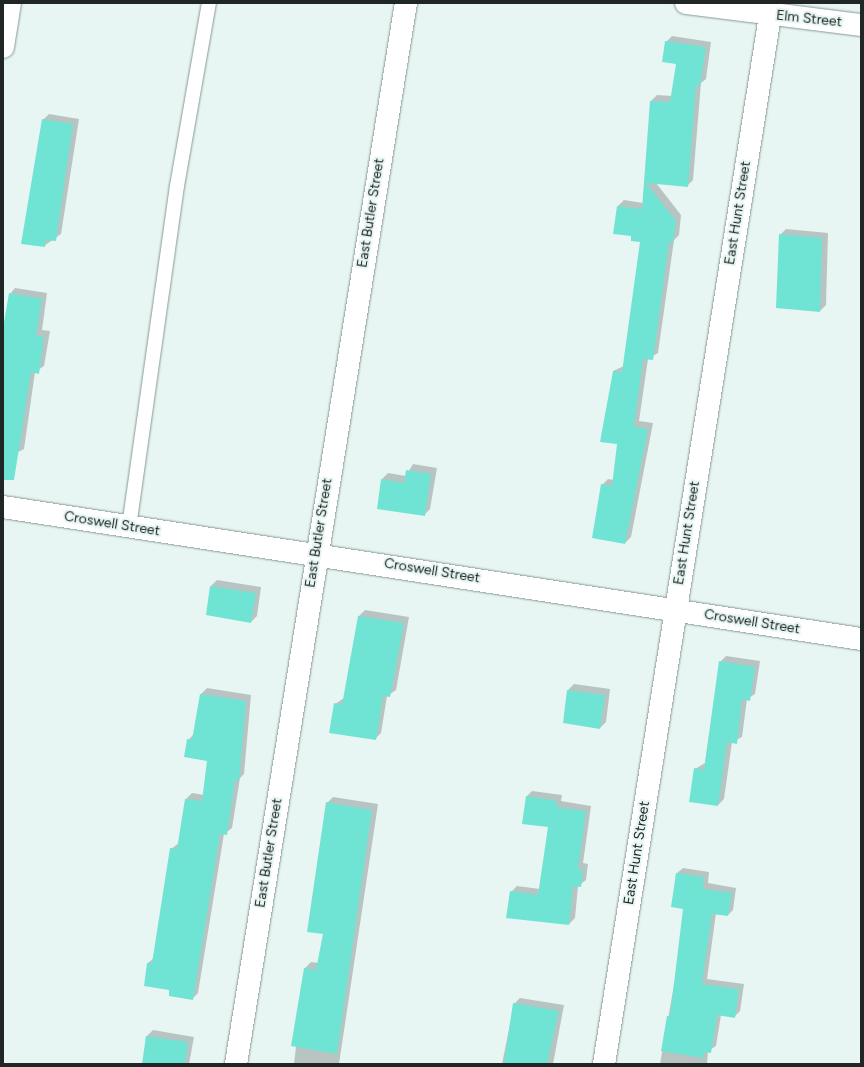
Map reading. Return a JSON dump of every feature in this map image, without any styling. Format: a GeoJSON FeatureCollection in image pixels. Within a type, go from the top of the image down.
{"type":"FeatureCollection","features":[{"type":"Feature","properties":{"kind":"street"},"geometry":{"type":"LineString","coordinates":[[3,47],[10,3]]}},
{"type":"Feature","properties":{"kind":"street","name":"East Butler Street"},"geometry":{"type":"LineString","coordinates":[[236,1064],[316,554],[406,3]]}},
{"type":"Feature","properties":{"kind":"street","name":"Elm Street"},"geometry":{"type":"LineString","coordinates":[[686,3],[771,9],[861,25]]}},
{"type":"Feature","properties":{"kind":"street","name":"East Hunt Street"},"geometry":{"type":"LineString","coordinates":[[604,1064],[771,9]]}},
{"type":"Feature","properties":{"kind":"street","name":"Croswell Street"},"geometry":{"type":"LineString","coordinates":[[3,507],[861,639]]}},
{"type":"Feature","properties":{"kind":"lane"},"geometry":{"type":"LineString","coordinates":[[129,527],[177,186],[209,3]]}},
{"type":"Feature","properties":{"kind":"building"},"geometry":{"type":"Polygon","coordinates":[[[665,41],[706,47],[700,86],[696,85],[688,187],[646,183],[676,221],[673,242],[669,242],[653,360],[643,359],[634,427],[648,429],[625,544],[592,538],[601,484],[612,486],[617,444],[600,442],[613,371],[622,372],[640,242],[631,241],[631,236],[613,234],[617,206],[642,209],[650,101],[670,102],[676,64],[662,62],[665,41]]]}},
{"type":"Feature","properties":{"kind":"building"},"geometry":{"type":"Polygon","coordinates":[[[42,119],[73,124],[56,241],[46,240],[45,247],[21,244],[42,119]]]}},
{"type":"Feature","properties":{"kind":"building"},"geometry":{"type":"Polygon","coordinates":[[[779,234],[822,238],[820,312],[776,308],[779,234]]]}},
{"type":"Feature","properties":{"kind":"building"},"geometry":{"type":"Polygon","coordinates":[[[9,293],[42,299],[36,335],[44,337],[39,374],[31,372],[14,480],[3,480],[3,328],[9,293]]]}},
{"type":"Feature","properties":{"kind":"building"},"geometry":{"type":"Polygon","coordinates":[[[406,470],[431,474],[425,516],[377,509],[381,479],[404,483],[406,470]]]}},
{"type":"Feature","properties":{"kind":"building"},"geometry":{"type":"Polygon","coordinates":[[[210,586],[256,593],[251,623],[206,615],[210,586]]]}},
{"type":"Feature","properties":{"kind":"building"},"geometry":{"type":"Polygon","coordinates":[[[358,616],[404,623],[390,697],[383,696],[376,740],[329,733],[334,703],[342,705],[358,616]]]}},
{"type":"Feature","properties":{"kind":"building"},"geometry":{"type":"Polygon","coordinates":[[[719,661],[755,667],[750,701],[742,699],[737,744],[727,742],[718,806],[689,802],[694,768],[704,770],[719,661]]]}},
{"type":"Feature","properties":{"kind":"building"},"geometry":{"type":"Polygon","coordinates":[[[567,690],[605,695],[600,729],[563,723],[567,690]]]}},
{"type":"Feature","properties":{"kind":"building"},"geometry":{"type":"Polygon","coordinates":[[[200,694],[246,701],[239,781],[235,780],[227,835],[220,834],[193,1000],[169,996],[169,990],[144,986],[147,963],[152,963],[170,848],[177,849],[185,799],[202,801],[207,761],[184,757],[187,739],[192,740],[200,694]]]}},
{"type":"Feature","properties":{"kind":"building"},"geometry":{"type":"Polygon","coordinates":[[[526,796],[557,801],[556,807],[586,811],[578,869],[583,870],[581,887],[573,886],[569,925],[506,918],[510,891],[538,895],[548,827],[522,824],[526,796]]]}},
{"type":"Feature","properties":{"kind":"building"},"geometry":{"type":"Polygon","coordinates":[[[326,802],[372,810],[337,1054],[291,1046],[304,968],[316,970],[323,934],[307,932],[326,802]]]}},
{"type":"Feature","properties":{"kind":"building"},"geometry":{"type":"Polygon","coordinates":[[[676,873],[704,877],[703,889],[732,893],[728,916],[712,914],[702,984],[739,989],[735,1018],[717,1015],[711,1053],[704,1052],[703,1058],[661,1051],[667,1016],[670,1016],[683,909],[671,907],[676,873]]]}},
{"type":"Feature","properties":{"kind":"building"},"geometry":{"type":"Polygon","coordinates":[[[513,1003],[559,1011],[547,1064],[504,1064],[513,1003]]]}},
{"type":"Feature","properties":{"kind":"building"},"geometry":{"type":"Polygon","coordinates":[[[146,1036],[188,1042],[185,1064],[142,1064],[146,1036]]]}}]}
